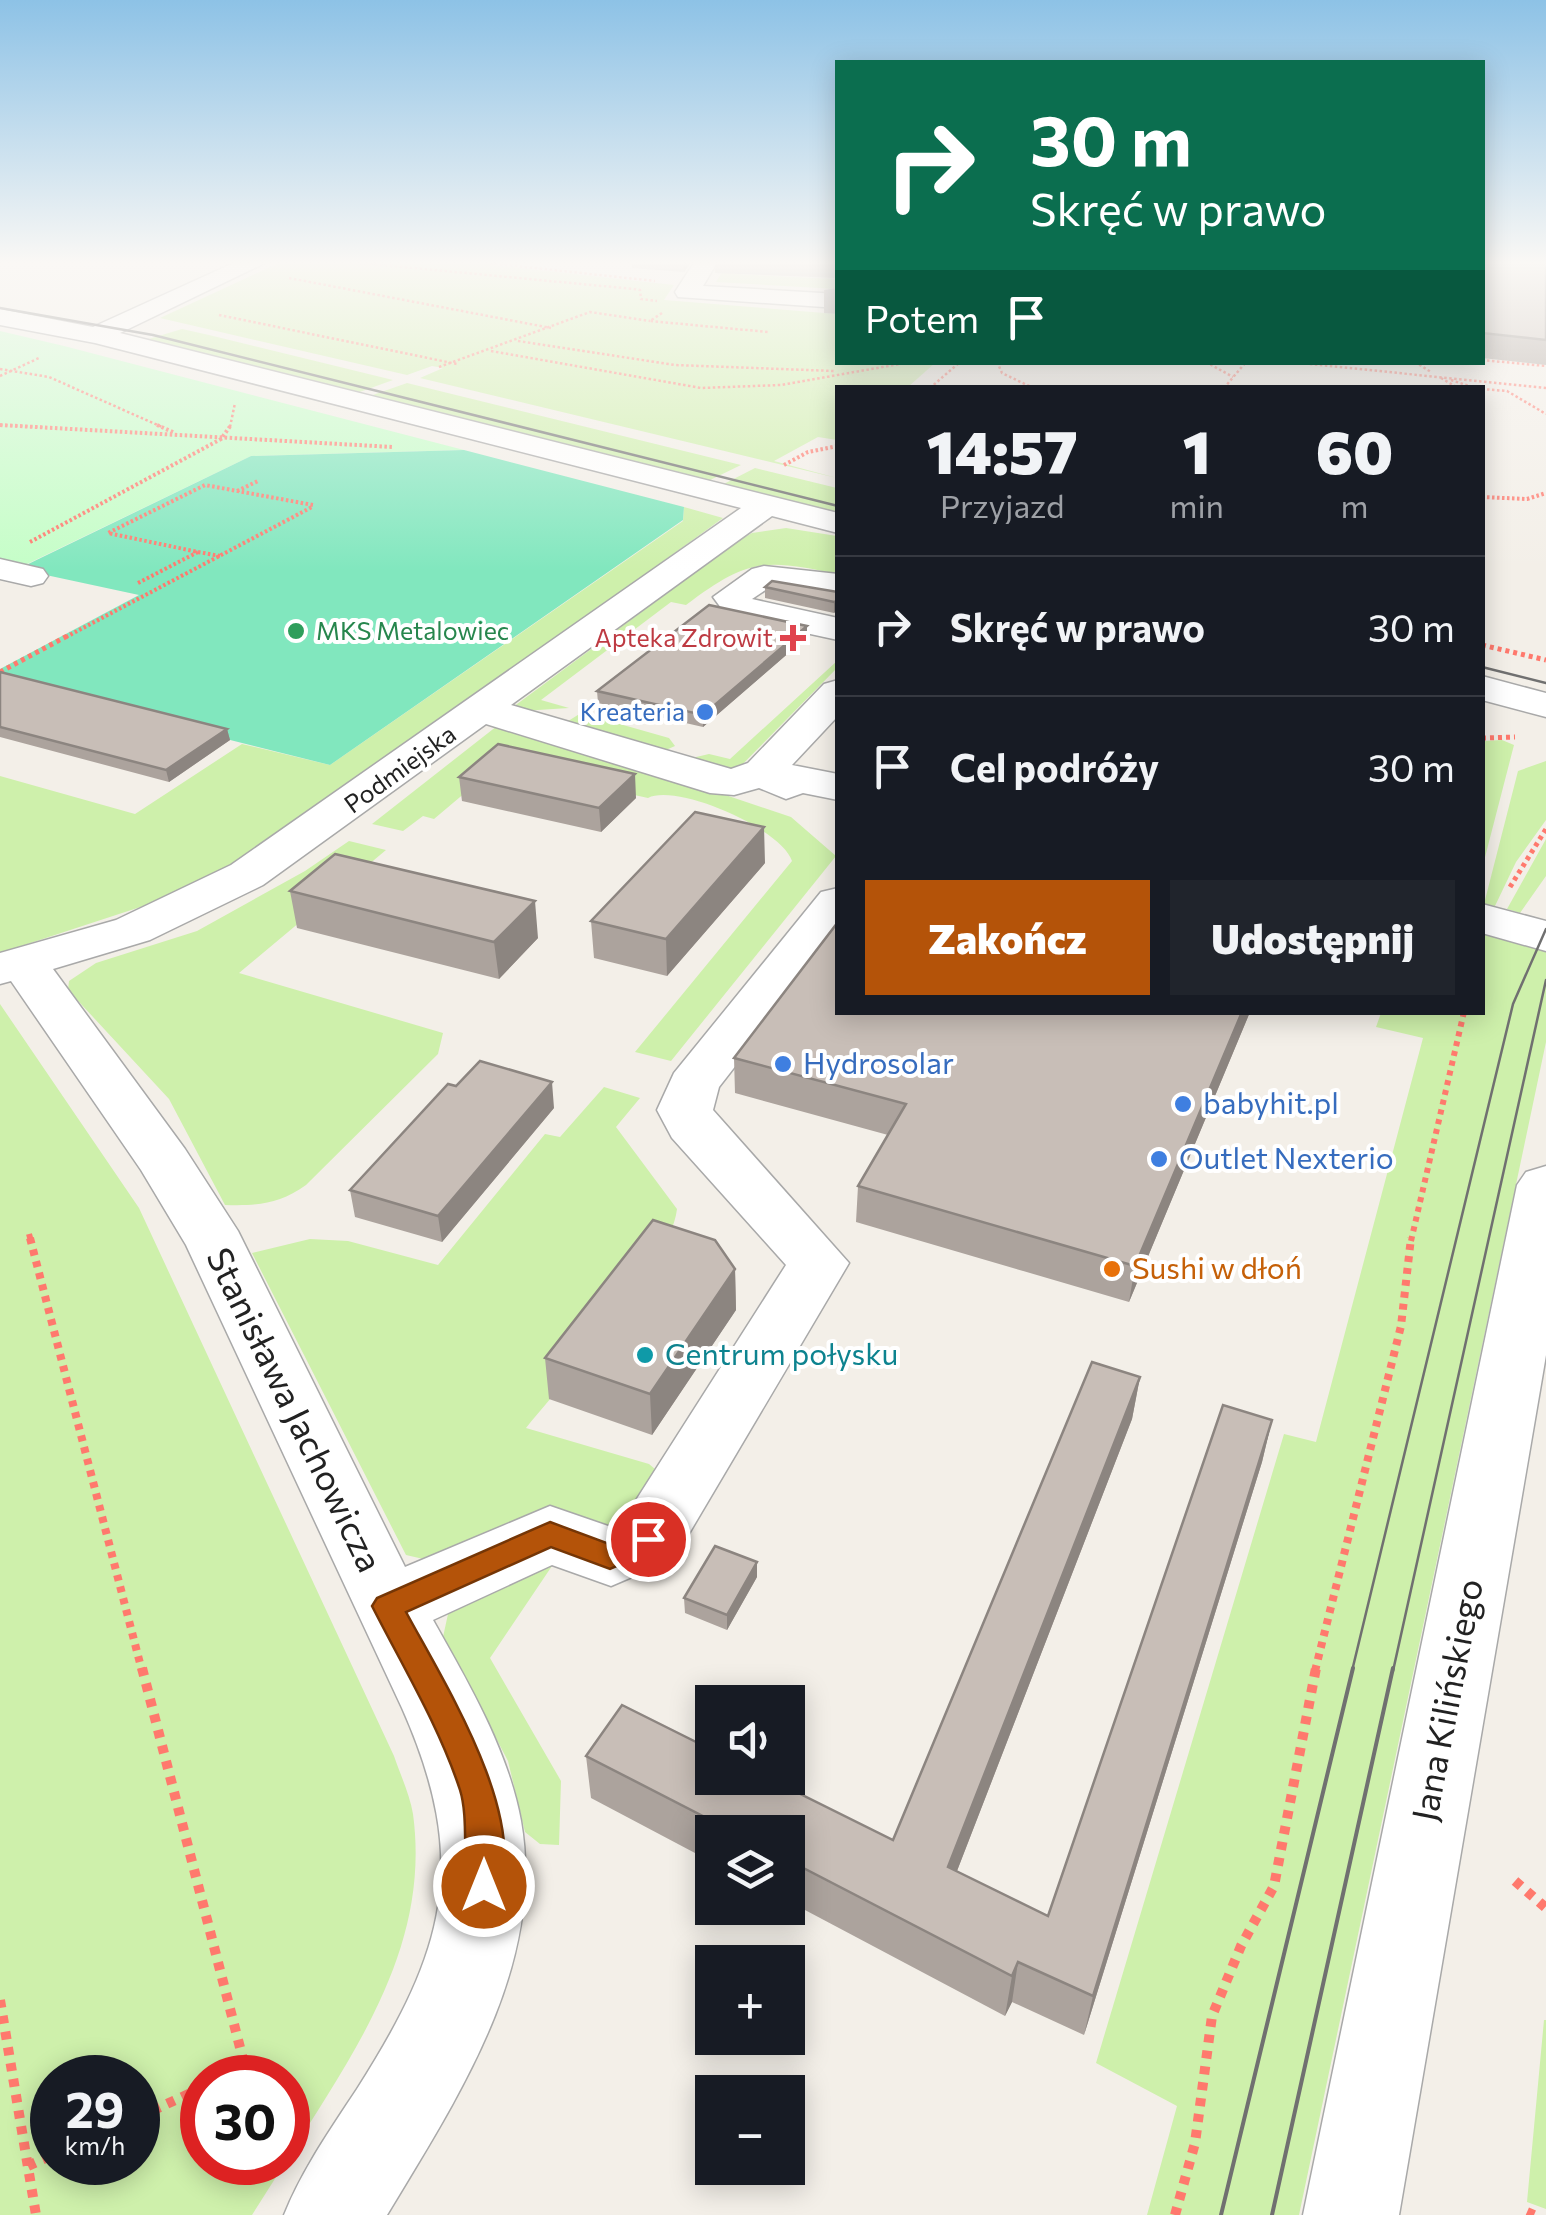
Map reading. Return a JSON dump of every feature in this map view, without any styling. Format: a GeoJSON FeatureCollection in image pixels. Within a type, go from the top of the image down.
{"type":"FeatureCollection","features":[{"type":"Feature","properties":{"kind":"street"},"geometry":{"type":"LineString","coordinates":[[212,364],[835,522]]}},
{"type":"Feature","properties":{"kind":"street","name":"Podmiejska"},"geometry":{"type":"LineString","coordinates":[[12,966],[133,930],[247,875],[766,505]]}},
{"type":"Feature","properties":{"kind":"street"},"geometry":{"type":"LineString","coordinates":[[835,585],[764,576],[731,597],[740,608],[835,628]]}},
{"type":"Feature","properties":{"kind":"street"},"geometry":{"type":"LineString","coordinates":[[1485,665],[1546,679]]}},
{"type":"Feature","properties":{"kind":"street"},"geometry":{"type":"LineString","coordinates":[[1485,689],[1546,704]]}},
{"type":"Feature","properties":{"kind":"street"},"geometry":{"type":"LineString","coordinates":[[483,710],[536,723],[710,780],[734,782],[762,772],[835,695]]}},
{"type":"Feature","properties":{"kind":"street"},"geometry":{"type":"LineString","coordinates":[[762,772],[835,786]]}},
{"type":"Feature","properties":{"kind":"street"},"geometry":{"type":"LineString","coordinates":[[762,772],[835,815]]}},
{"type":"Feature","properties":{"kind":"street"},"geometry":{"type":"LineString","coordinates":[[388,1606],[550,1534],[610,1557],[648,1539],[819,1264],[692,1126],[685,1110],[693,1086],[835,906]]}},
{"type":"Feature","properties":{"kind":"street"},"geometry":{"type":"LineString","coordinates":[[1489,919],[1546,936]]}},
{"type":"Feature","properties":{"kind":"street","name":"Stanisława Jachowicza"},"geometry":{"type":"LineString","coordinates":[[12,966],[158,1150],[211,1236],[388,1606],[458,1742],[478,1794],[486,1856],[482,1916],[462,1983],[425,2058],[332,2215]]}},
{"type":"Feature","properties":{"kind":"street","name":"Jana Kilińskiego"},"geometry":{"type":"LineString","coordinates":[[1350,2215],[1546,1185]]}},
{"type":"Feature","properties":{"kind":"path"},"geometry":{"type":"LineString","coordinates":[[439,367],[456,364]]}},
{"type":"Feature","properties":{"kind":"path"},"geometry":{"type":"LineString","coordinates":[[567,364],[701,388],[781,384],[889,365]]}},
{"type":"Feature","properties":{"kind":"path"},"geometry":{"type":"LineString","coordinates":[[657,364],[690,370],[842,371]]}},
{"type":"Feature","properties":{"kind":"path"},"geometry":{"type":"LineString","coordinates":[[933,385],[957,365]]}},
{"type":"Feature","properties":{"kind":"path"},"geometry":{"type":"LineString","coordinates":[[998,365],[1002,373],[1026,385]]}},
{"type":"Feature","properties":{"kind":"path"},"geometry":{"type":"LineString","coordinates":[[1211,365],[1233,377]]}},
{"type":"Feature","properties":{"kind":"path"},"geometry":{"type":"LineString","coordinates":[[1226,385],[1243,365]]}},
{"type":"Feature","properties":{"kind":"path"},"geometry":{"type":"LineString","coordinates":[[1324,365],[1546,388]]}},
{"type":"Feature","properties":{"kind":"path"},"geometry":{"type":"LineString","coordinates":[[1420,365],[1453,385]]}},
{"type":"Feature","properties":{"kind":"path"},"geometry":{"type":"LineString","coordinates":[[0,369],[49,376],[180,436]]}},
{"type":"Feature","properties":{"kind":"path"},"geometry":{"type":"LineString","coordinates":[[1436,375],[1466,385]]}},
{"type":"Feature","properties":{"kind":"path"},"geometry":{"type":"LineString","coordinates":[[13,562],[229,433],[238,389]]}},
{"type":"Feature","properties":{"kind":"path"},"geometry":{"type":"LineString","coordinates":[[1485,389],[1507,391],[1546,414]]}},
{"type":"Feature","properties":{"kind":"path"},"geometry":{"type":"LineString","coordinates":[[0,424],[397,448]]}},
{"type":"Feature","properties":{"kind":"path"},"geometry":{"type":"LineString","coordinates":[[784,465],[808,452],[835,447]]}},
{"type":"Feature","properties":{"kind":"path"},"geometry":{"type":"LineString","coordinates":[[237,492],[258,480]]}},
{"type":"Feature","properties":{"kind":"path"},"geometry":{"type":"LineString","coordinates":[[0,672],[220,556],[312,506],[205,485],[108,533],[220,556]]}},
{"type":"Feature","properties":{"kind":"path"},"geometry":{"type":"LineString","coordinates":[[1485,497],[1527,499],[1546,494]]}},
{"type":"Feature","properties":{"kind":"path"},"geometry":{"type":"LineString","coordinates":[[138,583],[198,552]]}},
{"type":"Feature","properties":{"kind":"path"},"geometry":{"type":"LineString","coordinates":[[1485,645],[1546,660]]}},
{"type":"Feature","properties":{"kind":"path"},"geometry":{"type":"LineString","coordinates":[[1485,738],[1522,736]]}},
{"type":"Feature","properties":{"kind":"path"},"geometry":{"type":"LineString","coordinates":[[1489,919],[1546,829]]}},
{"type":"Feature","properties":{"kind":"path"},"geometry":{"type":"LineString","coordinates":[[1175,2215],[1195,2143],[1212,2016],[1241,1946],[1274,1886],[1315,1672],[1400,1326],[1410,1244],[1463,1015]]}},
{"type":"Feature","properties":{"kind":"path"},"geometry":{"type":"LineString","coordinates":[[30,1234],[242,2055]]}},
{"type":"Feature","properties":{"kind":"path"},"geometry":{"type":"LineString","coordinates":[[1515,1881],[1546,1908]]}},
{"type":"Feature","properties":{"kind":"path"},"geometry":{"type":"LineString","coordinates":[[0,2000],[36,2215]]}},
{"type":"Feature","properties":{"kind":"green space"},"geometry":{"type":"Polygon","coordinates":[[[0,364],[135,364],[464,450],[251,456],[0,577],[0,364]]]}},
{"type":"Feature","properties":{"kind":"green space"},"geometry":{"type":"Polygon","coordinates":[[[239,364],[328,364],[393,380],[357,393],[239,364]]]}},
{"type":"Feature","properties":{"kind":"green space"},"geometry":{"type":"Polygon","coordinates":[[[361,364],[933,365],[910,385],[835,385],[835,440],[818,437],[774,461],[835,478],[420,378],[443,368],[432,366],[407,375],[361,364]]]}},
{"type":"Feature","properties":{"kind":"green space"},"geometry":{"type":"Polygon","coordinates":[[[407,383],[741,465],[704,483],[370,396],[407,383]]]}},
{"type":"Feature","properties":{"kind":"green space","name":"MKS Metalowiec"},"geometry":{"type":"Polygon","coordinates":[[[464,450],[684,507],[683,520],[330,765],[0,682],[0,669],[139,595],[18,569],[251,456],[464,450]]]}},
{"type":"Feature","properties":{"kind":"green space"},"geometry":{"type":"Polygon","coordinates":[[[755,468],[835,488],[835,516],[718,487],[755,468]]]}},
{"type":"Feature","properties":{"kind":"green space"},"geometry":{"type":"Polygon","coordinates":[[[684,507],[723,518],[263,851],[174,896],[0,953],[0,776],[135,814],[242,744],[330,765],[683,521],[684,507]]]}},
{"type":"Feature","properties":{"kind":"green space"},"geometry":{"type":"Polygon","coordinates":[[[786,528],[835,536],[835,574],[773,565],[741,571],[686,605],[671,602],[541,700],[569,708],[522,711],[513,707],[736,542],[752,533],[786,528]]]}},
{"type":"Feature","properties":{"kind":"green space"},"geometry":{"type":"Polygon","coordinates":[[[835,663],[835,670],[735,772],[692,758],[709,754],[730,759],[835,663]]]}},
{"type":"Feature","properties":{"kind":"green space"},"geometry":{"type":"Polygon","coordinates":[[[581,713],[669,738],[675,746],[659,753],[565,723],[581,713]]]}},
{"type":"Feature","properties":{"kind":"green space"},"geometry":{"type":"Polygon","coordinates":[[[497,726],[604,754],[791,817],[835,857],[671,1061],[635,1052],[792,861],[769,836],[704,803],[662,795],[648,798],[498,765],[434,819],[423,816],[403,831],[372,824],[497,726]]]}},
{"type":"Feature","properties":{"kind":"green space"},"geometry":{"type":"Polygon","coordinates":[[[1502,740],[1514,745],[1485,857],[1485,741],[1502,740]]]}},
{"type":"Feature","properties":{"kind":"green space"},"geometry":{"type":"Polygon","coordinates":[[[1546,761],[1546,820],[1516,862],[1495,906],[1485,904],[1485,900],[1518,771],[1546,761]]]}},
{"type":"Feature","properties":{"kind":"green space"},"geometry":{"type":"Polygon","coordinates":[[[1546,839],[1546,876],[1520,913],[1507,909],[1546,839]]]}},
{"type":"Feature","properties":{"kind":"green space"},"geometry":{"type":"Polygon","coordinates":[[[349,841],[386,850],[239,973],[443,1033],[438,1054],[306,1185],[268,1202],[225,1205],[169,1099],[68,990],[69,981],[96,963],[197,931],[305,871],[349,841]]]}},
{"type":"Feature","properties":{"kind":"green space"},"geometry":{"type":"Polygon","coordinates":[[[1485,925],[1546,952],[1546,1042],[1299,2215],[1147,2215],[1177,2106],[1096,2063],[1284,1434],[1316,1442],[1423,1038],[1376,1027],[1380,1015],[1485,1015],[1485,925]]]}},
{"type":"Feature","properties":{"kind":"green space"},"geometry":{"type":"Polygon","coordinates":[[[0,1004],[139,1208],[394,1756],[412,1807],[416,1863],[399,1953],[361,2038],[310,2123],[310,2055],[180,2055],[180,2185],[271,2185],[252,2215],[0,2215],[0,1004]]]}},
{"type":"Feature","properties":{"kind":"green space"},"geometry":{"type":"Polygon","coordinates":[[[604,1087],[640,1098],[616,1127],[677,1209],[670,1232],[637,1290],[526,1428],[649,1464],[662,1475],[627,1524],[432,1561],[406,1555],[252,1253],[310,1239],[348,1241],[438,1265],[545,1134],[560,1137],[604,1087]]]}},
{"type":"Feature","properties":{"kind":"green space"},"geometry":{"type":"Polygon","coordinates":[[[554,1563],[490,1658],[561,1781],[559,1845],[540,1844],[525,1832],[508,1761],[443,1637],[448,1614],[457,1602],[554,1563]]]}},
{"type":"Feature","properties":{"kind":"green space"},"geometry":{"type":"Polygon","coordinates":[[[1546,2020],[1546,2209],[1527,2202],[1546,2020]]]}},
{"type":"Feature","properties":{"kind":"building"},"geometry":{"type":"Polygon","coordinates":[[[772,581],[835,592],[835,602],[834,602],[765,587],[772,581]]]}},
{"type":"Feature","properties":{"kind":"building"},"geometry":{"type":"Polygon","coordinates":[[[709,605],[807,626],[703,715],[597,691],[709,605]]]}},
{"type":"Feature","properties":{"kind":"building"},"geometry":{"type":"Polygon","coordinates":[[[0,672],[227,729],[166,770],[0,727],[0,672]]]}},
{"type":"Feature","properties":{"kind":"building"},"geometry":{"type":"Polygon","coordinates":[[[498,744],[635,774],[599,808],[459,777],[498,744]]]}},
{"type":"Feature","properties":{"kind":"building"},"geometry":{"type":"Polygon","coordinates":[[[695,812],[764,827],[666,939],[591,921],[695,812]]]}},
{"type":"Feature","properties":{"kind":"building"},"geometry":{"type":"Polygon","coordinates":[[[335,854],[535,901],[494,942],[290,891],[335,854]]]}},
{"type":"Feature","properties":{"kind":"building"},"geometry":{"type":"Polygon","coordinates":[[[835,926],[835,1015],[1241,1015],[1135,1266],[858,1186],[906,1104],[734,1058],[835,926]]]}},
{"type":"Feature","properties":{"kind":"building"},"geometry":{"type":"Polygon","coordinates":[[[480,1061],[552,1082],[438,1216],[350,1190],[448,1084],[456,1086],[480,1061]]]}},
{"type":"Feature","properties":{"kind":"building"},"geometry":{"type":"Polygon","coordinates":[[[653,1220],[715,1240],[735,1269],[650,1394],[545,1358],[653,1220]]]}},
{"type":"Feature","properties":{"kind":"building"},"geometry":{"type":"Polygon","coordinates":[[[1092,1362],[1140,1377],[948,1867],[1048,1916],[1223,1405],[1272,1420],[1093,1996],[1018,1962],[1012,1976],[805,1869],[805,1815],[701,1815],[586,1756],[622,1705],[695,1742],[695,1795],[802,1795],[893,1840],[1092,1362]]]}},
{"type":"Feature","properties":{"kind":"building"},"geometry":{"type":"Polygon","coordinates":[[[715,1546],[757,1562],[727,1615],[684,1598],[715,1546]]]}},
{"type":"Feature","properties":{"kind":"tram line"},"geometry":{"type":"LineString","coordinates":[[271,364],[835,505]]}},
{"type":"Feature","properties":{"kind":"tram line"},"geometry":{"type":"LineString","coordinates":[[1485,668],[1546,683]]}},
{"type":"Feature","properties":{"kind":"tram line"},"geometry":{"type":"LineString","coordinates":[[1352,1671],[1513,1004],[1546,929]]}},
{"type":"Feature","properties":{"kind":"tram line"},"geometry":{"type":"LineString","coordinates":[[1393,1671],[1546,980]]}},
{"type":"Feature","properties":{"kind":"tram line"},"geometry":{"type":"LineString","coordinates":[[1221,2215],[1353,1668]]}},
{"type":"Feature","properties":{"kind":"tram line"},"geometry":{"type":"LineString","coordinates":[[1272,2215],[1393,1668]]}},
{"type":"Feature","properties":{"kind":"place","name":"MKS Metalowiec"},"geometry":{"type":"Point","coordinates":[296,631]}},
{"type":"Feature","properties":{"kind":"place","name":"Apteka Zdrowit"},"geometry":{"type":"Point","coordinates":[793,638]}},
{"type":"Feature","properties":{"kind":"place","name":"Kreateria"},"geometry":{"type":"Point","coordinates":[705,712]}},
{"type":"Feature","properties":{"kind":"place","name":"Hydrosolar"},"geometry":{"type":"Point","coordinates":[783,1064]}},
{"type":"Feature","properties":{"kind":"place","name":"babyhit.pl"},"geometry":{"type":"Point","coordinates":[1183,1104]}},
{"type":"Feature","properties":{"kind":"place","name":"Outlet Nexterio"},"geometry":{"type":"Point","coordinates":[1159,1159]}},
{"type":"Feature","properties":{"kind":"place","name":"Sushi w dłoń"},"geometry":{"type":"Point","coordinates":[1112,1269]}},
{"type":"Feature","properties":{"kind":"place","name":"Centrum połysku"},"geometry":{"type":"Point","coordinates":[645,1355]}},
{"type":"Feature","properties":{"kind":"route"},"geometry":{"type":"LineString","coordinates":[[484,1886],[486,1856],[478,1794],[458,1742],[388,1606],[550,1534],[610,1557],[648,1539]]}}]}
